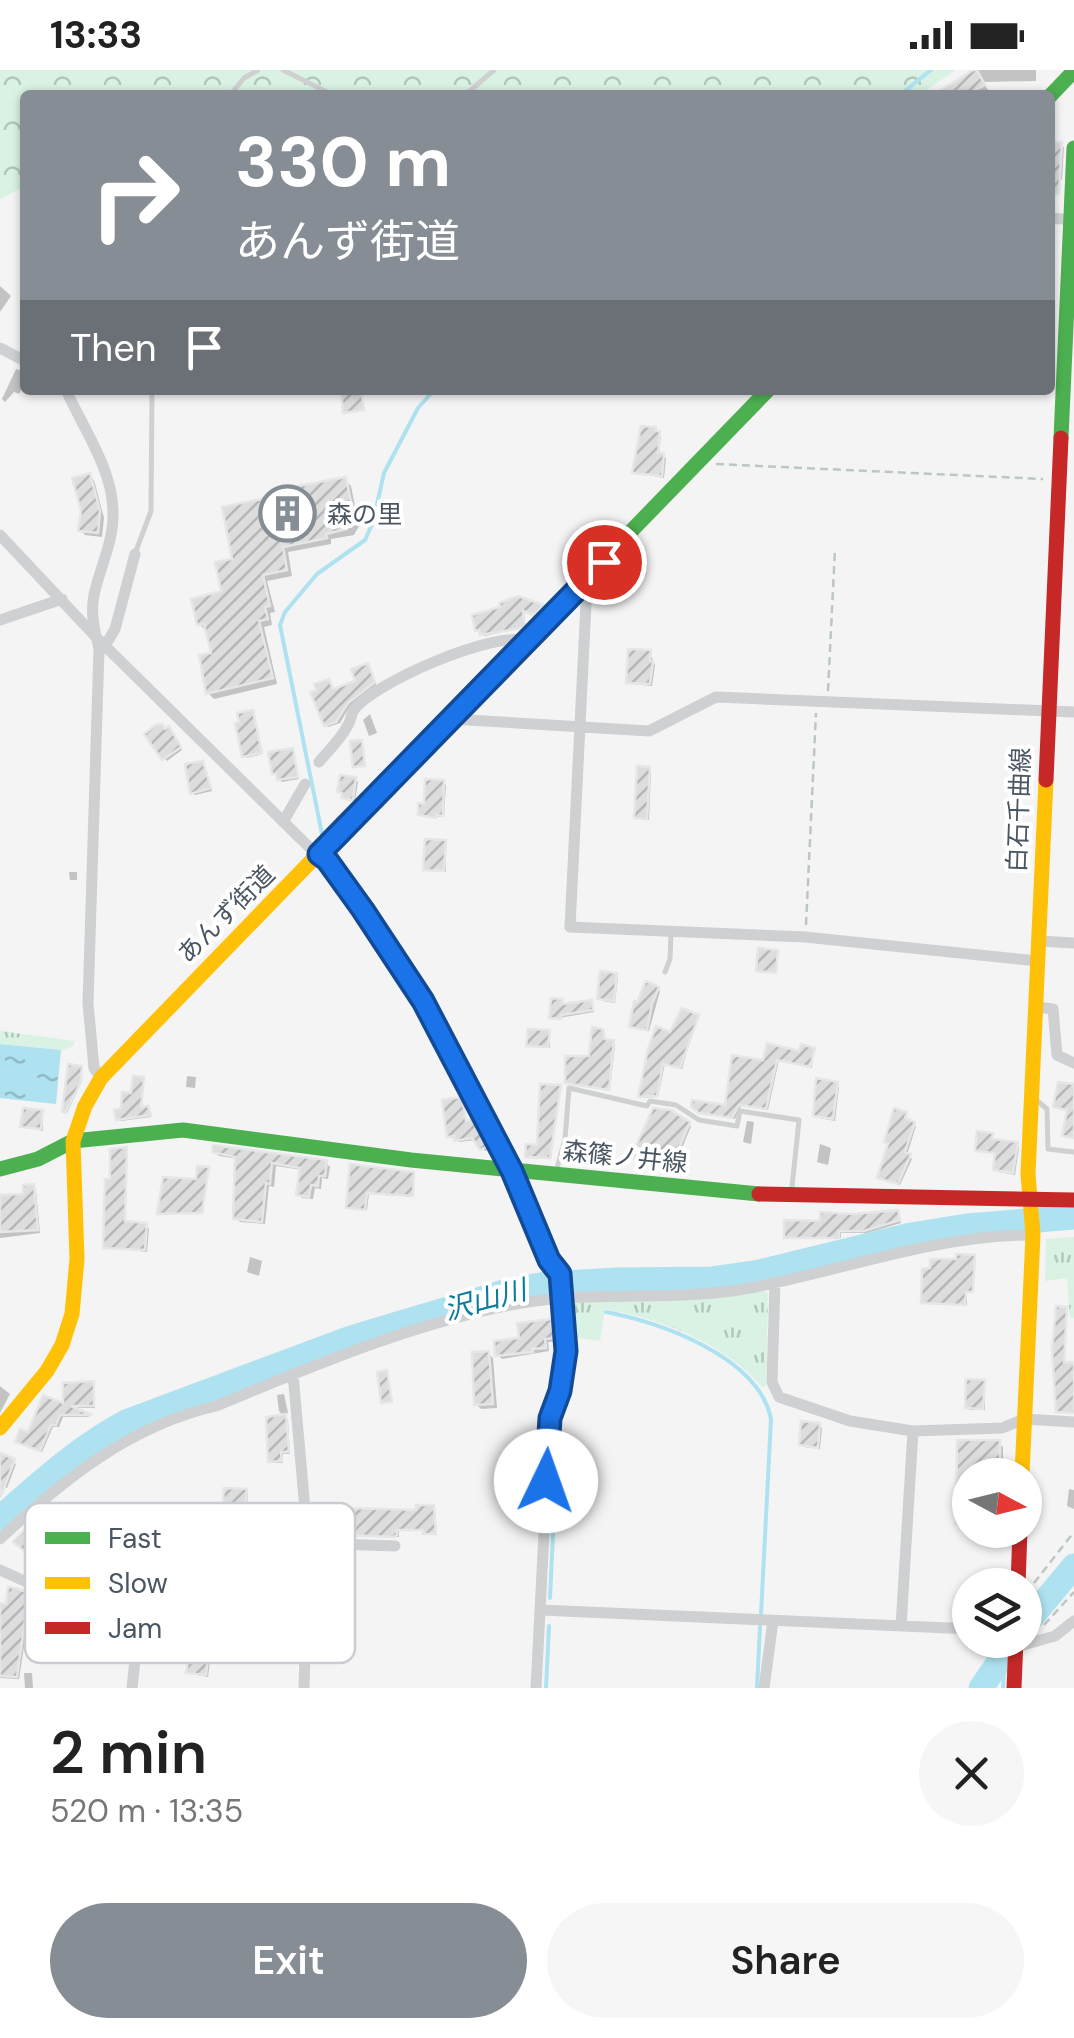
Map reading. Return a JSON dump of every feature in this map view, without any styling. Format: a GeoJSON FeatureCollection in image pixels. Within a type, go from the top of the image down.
{"type":"FeatureCollection","features":[{"type":"Feature","properties":{"kind":"main road"},"geometry":{"type":"LineString","coordinates":[[1055,91],[1074,71]]}},
{"type":"Feature","properties":{"kind":"main road","name":"白石千曲線"},"geometry":{"type":"LineString","coordinates":[[1023,1458],[1033,1234],[1028,1174],[1074,148]]}},
{"type":"Feature","properties":{"kind":"main road","name":"あんず街道"},"geometry":{"type":"LineString","coordinates":[[73,1141],[100,1078],[763,395]]}},
{"type":"Feature","properties":{"kind":"main road","name":"森篠ノ井線"},"geometry":{"type":"LineString","coordinates":[[0,1169],[38,1159],[73,1141],[152,1132],[209,1131],[312,1149],[781,1196],[1074,1200]]}},
{"type":"Feature","properties":{"kind":"main road"},"geometry":{"type":"LineString","coordinates":[[0,1428],[47,1370],[62,1344],[72,1314],[76,1274],[73,1141]]}},
{"type":"Feature","properties":{"kind":"main road"},"geometry":{"type":"LineString","coordinates":[[1014,1688],[1018,1658]]}},
{"type":"Feature","properties":{"kind":"street"},"geometry":{"type":"LineString","coordinates":[[68,395],[106,474],[113,506],[112,534],[93,598],[92,617],[101,641]]}},
{"type":"Feature","properties":{"kind":"street"},"geometry":{"type":"LineString","coordinates":[[0,535],[283,822],[327,860],[423,1001],[512,1171],[549,1260],[560,1274],[566,1351],[560,1391],[550,1418],[536,1688]]}},
{"type":"Feature","properties":{"kind":"street"},"geometry":{"type":"LineString","coordinates":[[100,1078],[94,1068],[88,1003],[98,649],[115,629],[135,554]]}},
{"type":"Feature","properties":{"kind":"street"},"geometry":{"type":"LineString","coordinates":[[580,586],[586,604],[570,927],[805,936],[1038,960]]}},
{"type":"Feature","properties":{"kind":"street"},"geometry":{"type":"LineString","coordinates":[[0,620],[62,600]]}},
{"type":"Feature","properties":{"kind":"street"},"geometry":{"type":"LineString","coordinates":[[319,762],[350,722],[353,711],[382,688],[475,647],[508,639],[526,641]]}},
{"type":"Feature","properties":{"kind":"street"},"geometry":{"type":"LineString","coordinates":[[451,719],[649,731],[716,697],[1074,712]]}},
{"type":"Feature","properties":{"kind":"street"},"geometry":{"type":"LineString","coordinates":[[283,822],[305,784]]}},
{"type":"Feature","properties":{"kind":"street"},"geometry":{"type":"LineString","coordinates":[[1039,940],[1074,942]]}},
{"type":"Feature","properties":{"kind":"street"},"geometry":{"type":"LineString","coordinates":[[1036,1007],[1053,1009],[1057,1055],[1074,1063]]}},
{"type":"Feature","properties":{"kind":"street"},"geometry":{"type":"LineString","coordinates":[[38,1503],[86,1465],[128,1440],[294,1374],[452,1320],[560,1296],[704,1293],[775,1282],[903,1250],[1033,1234]]}},
{"type":"Feature","properties":{"kind":"street"},"geometry":{"type":"LineString","coordinates":[[775,1282],[772,1382],[780,1396],[850,1421],[914,1431],[1002,1428],[1024,1419],[1074,1422]]}},
{"type":"Feature","properties":{"kind":"street"},"geometry":{"type":"LineString","coordinates":[[294,1374],[305,1503]]}},
{"type":"Feature","properties":{"kind":"street"},"geometry":{"type":"LineString","coordinates":[[901,1626],[914,1431]]}},
{"type":"Feature","properties":{"kind":"street"},"geometry":{"type":"LineString","coordinates":[[0,1539],[25,1515]]}},
{"type":"Feature","properties":{"kind":"street"},"geometry":{"type":"LineString","coordinates":[[355,1545],[395,1546]]}},
{"type":"Feature","properties":{"kind":"street"},"geometry":{"type":"LineString","coordinates":[[0,1570],[25,1581]]}},
{"type":"Feature","properties":{"kind":"street"},"geometry":{"type":"LineString","coordinates":[[541,1610],[952,1628]]}},
{"type":"Feature","properties":{"kind":"street"},"geometry":{"type":"LineString","coordinates":[[764,1688],[773,1621]]}},
{"type":"Feature","properties":{"kind":"street"},"geometry":{"type":"LineString","coordinates":[[1042,1639],[1055,1636],[1074,1621]]}},
{"type":"Feature","properties":{"kind":"street"},"geometry":{"type":"LineString","coordinates":[[132,1688],[135,1663]]}},
{"type":"Feature","properties":{"kind":"lane"},"geometry":{"type":"LineString","coordinates":[[234,90],[258,70]]}},
{"type":"Feature","properties":{"kind":"lane"},"geometry":{"type":"LineString","coordinates":[[283,70],[323,90]]}},
{"type":"Feature","properties":{"kind":"lane"},"geometry":{"type":"LineString","coordinates":[[471,90],[494,70]]}},
{"type":"Feature","properties":{"kind":"lane"},"geometry":{"type":"LineString","coordinates":[[135,554],[151,512],[152,395]]}},
{"type":"Feature","properties":{"kind":"lane"},"geometry":{"type":"LineString","coordinates":[[665,972],[670,959],[671,932]]}},
{"type":"Feature","properties":{"kind":"lane"},"geometry":{"type":"LineString","coordinates":[[555,1175],[566,1139],[569,1088],[648,1106],[650,1100],[676,1105],[699,1120],[737,1126],[740,1111],[799,1120],[792,1187]]}},
{"type":"Feature","properties":{"kind":"lane"},"geometry":{"type":"LineString","coordinates":[[1032,1096],[1047,1109],[1048,1149],[1074,1152]]}},
{"type":"Feature","properties":{"kind":"path"},"geometry":{"type":"LineString","coordinates":[[698,463],[1058,480]]}},
{"type":"Feature","properties":{"kind":"path"},"geometry":{"type":"LineString","coordinates":[[805,936],[835,549]]}},
{"type":"Feature","properties":{"kind":"path"},"geometry":{"type":"LineString","coordinates":[[1041,1568],[1074,1532]]}},
{"type":"Feature","properties":{"kind":"path"},"geometry":{"type":"LineString","coordinates":[[1042,1622],[1074,1592]]}},
{"type":"Feature","properties":{"kind":"green space"},"geometry":{"type":"Polygon","coordinates":[[[0,70],[956,70],[926,90],[20,90],[20,189],[0,199],[0,70]]]}},
{"type":"Feature","properties":{"kind":"green space"},"geometry":{"type":"Polygon","coordinates":[[[0,1031],[75,1041],[72,1047],[61,1050],[0,1044],[0,1031]]]}},
{"type":"Feature","properties":{"kind":"green space"},"geometry":{"type":"Polygon","coordinates":[[[1074,1237],[1074,1318],[1070,1318],[1067,1278],[1045,1281],[1046,1239],[1074,1237]]]}},
{"type":"Feature","properties":{"kind":"green space"},"geometry":{"type":"Polygon","coordinates":[[[768,1293],[766,1386],[762,1387],[711,1346],[669,1326],[626,1313],[605,1309],[600,1341],[570,1337],[568,1306],[581,1301],[768,1293]]]}},
{"type":"Feature","properties":{"kind":"water"},"geometry":{"type":"Polygon","coordinates":[[[0,1044],[61,1050],[56,1104],[0,1098],[0,1044]]]}},
{"type":"Feature","properties":{"kind":"building"},"geometry":{"type":"Polygon","coordinates":[[[973,70],[977,70],[985,85],[976,90],[941,90],[973,70]]]}},
{"type":"Feature","properties":{"kind":"building"},"geometry":{"type":"Polygon","coordinates":[[[1055,142],[1062,142],[1059,194],[1055,194],[1055,142]]]}},
{"type":"Feature","properties":{"kind":"building"},"geometry":{"type":"Polygon","coordinates":[[[341,395],[362,395],[364,410],[343,413],[341,395]]]}},
{"type":"Feature","properties":{"kind":"building"},"geometry":{"type":"Polygon","coordinates":[[[641,426],[660,431],[658,453],[664,453],[662,476],[632,473],[641,426]]]}},
{"type":"Feature","properties":{"kind":"building"},"geometry":{"type":"Polygon","coordinates":[[[90,473],[100,511],[98,533],[78,531],[81,511],[72,478],[90,473]]]}},
{"type":"Feature","properties":{"kind":"building"},"geometry":{"type":"Polygon","coordinates":[[[346,477],[354,518],[347,529],[326,534],[327,538],[283,547],[287,570],[263,575],[270,606],[265,607],[268,619],[259,621],[273,678],[206,694],[199,655],[211,653],[204,624],[197,625],[191,599],[221,591],[215,562],[232,559],[222,507],[261,499],[263,509],[290,504],[287,488],[346,477]]]}},
{"type":"Feature","properties":{"kind":"building"},"geometry":{"type":"Polygon","coordinates":[[[518,596],[544,605],[534,615],[523,611],[522,628],[480,635],[479,630],[475,631],[472,615],[500,607],[499,603],[518,596]]]}},
{"type":"Feature","properties":{"kind":"building"},"geometry":{"type":"Polygon","coordinates":[[[628,649],[651,650],[650,684],[626,683],[628,649]]]}},
{"type":"Feature","properties":{"kind":"building"},"geometry":{"type":"Polygon","coordinates":[[[368,663],[375,682],[348,703],[336,722],[324,726],[310,692],[316,690],[314,684],[329,679],[333,689],[355,681],[351,669],[368,663]]]}},
{"type":"Feature","properties":{"kind":"building"},"geometry":{"type":"Polygon","coordinates":[[[253,710],[262,753],[242,757],[235,723],[239,722],[237,713],[253,710]]]}},
{"type":"Feature","properties":{"kind":"building"},"geometry":{"type":"Polygon","coordinates":[[[157,724],[165,729],[169,726],[181,747],[162,760],[144,734],[157,724]]]}},
{"type":"Feature","properties":{"kind":"building"},"geometry":{"type":"Polygon","coordinates":[[[362,740],[365,766],[353,767],[350,741],[362,740]]]}},
{"type":"Feature","properties":{"kind":"building"},"geometry":{"type":"Polygon","coordinates":[[[293,748],[298,777],[277,780],[268,752],[293,748]]]}},
{"type":"Feature","properties":{"kind":"building"},"geometry":{"type":"Polygon","coordinates":[[[203,761],[211,788],[190,794],[185,764],[203,761]]]}},
{"type":"Feature","properties":{"kind":"building"},"geometry":{"type":"Polygon","coordinates":[[[637,766],[650,767],[647,819],[634,818],[637,766]]]}},
{"type":"Feature","properties":{"kind":"building"},"geometry":{"type":"Polygon","coordinates":[[[340,775],[356,777],[353,800],[341,798],[342,793],[337,792],[340,775]]]}},
{"type":"Feature","properties":{"kind":"building"},"geometry":{"type":"Polygon","coordinates":[[[425,779],[444,780],[443,816],[418,815],[418,803],[424,804],[425,779]]]}},
{"type":"Feature","properties":{"kind":"building"},"geometry":{"type":"Polygon","coordinates":[[[425,839],[446,840],[444,871],[423,870],[425,839]]]}},
{"type":"Feature","properties":{"kind":"building"},"geometry":{"type":"Polygon","coordinates":[[[758,948],[778,950],[776,973],[756,971],[758,948]]]}},
{"type":"Feature","properties":{"kind":"building"},"geometry":{"type":"Polygon","coordinates":[[[600,971],[617,973],[614,1001],[597,999],[600,971]]]}},
{"type":"Feature","properties":{"kind":"building"},"geometry":{"type":"Polygon","coordinates":[[[646,981],[659,987],[647,1030],[629,1027],[634,1001],[637,1002],[646,981]]]}},
{"type":"Feature","properties":{"kind":"building"},"geometry":{"type":"Polygon","coordinates":[[[551,998],[563,999],[562,1004],[592,1000],[593,1010],[561,1015],[561,1019],[549,1018],[551,998]]]}},
{"type":"Feature","properties":{"kind":"building"},"geometry":{"type":"Polygon","coordinates":[[[682,1008],[699,1015],[680,1068],[663,1064],[657,1096],[638,1097],[656,1026],[670,1032],[682,1008]]]}},
{"type":"Feature","properties":{"kind":"building"},"geometry":{"type":"Polygon","coordinates":[[[592,1027],[603,1029],[605,1039],[614,1040],[609,1090],[565,1083],[565,1056],[589,1056],[592,1027]]]}},
{"type":"Feature","properties":{"kind":"building"},"geometry":{"type":"Polygon","coordinates":[[[528,1029],[550,1030],[548,1047],[526,1046],[528,1029]]]}},
{"type":"Feature","properties":{"kind":"building"},"geometry":{"type":"Polygon","coordinates":[[[767,1043],[799,1051],[801,1044],[815,1048],[810,1067],[777,1060],[766,1109],[739,1105],[732,1118],[699,1113],[691,1107],[692,1100],[725,1105],[732,1055],[763,1060],[767,1043]]]}},
{"type":"Feature","properties":{"kind":"building"},"geometry":{"type":"Polygon","coordinates":[[[68,1064],[82,1066],[81,1082],[65,1113],[62,1112],[68,1064]]]}},
{"type":"Feature","properties":{"kind":"building"},"geometry":{"type":"Polygon","coordinates":[[[133,1076],[144,1077],[141,1107],[148,1106],[151,1115],[116,1120],[114,1110],[121,1108],[122,1092],[131,1093],[133,1076]]]}},
{"type":"Feature","properties":{"kind":"building"},"geometry":{"type":"Polygon","coordinates":[[[816,1078],[838,1082],[833,1119],[813,1116],[816,1078]]]}},
{"type":"Feature","properties":{"kind":"building"},"geometry":{"type":"Polygon","coordinates":[[[1058,1082],[1074,1084],[1074,1138],[1062,1136],[1067,1110],[1053,1107],[1058,1082]]]}},
{"type":"Feature","properties":{"kind":"building"},"geometry":{"type":"Polygon","coordinates":[[[540,1084],[561,1085],[550,1158],[525,1157],[526,1144],[537,1145],[540,1084]]]}},
{"type":"Feature","properties":{"kind":"building"},"geometry":{"type":"Polygon","coordinates":[[[462,1097],[466,1121],[473,1118],[488,1146],[480,1150],[472,1138],[454,1141],[454,1136],[447,1137],[442,1100],[462,1097]]]}},
{"type":"Feature","properties":{"kind":"building"},"geometry":{"type":"Polygon","coordinates":[[[23,1108],[43,1110],[41,1129],[20,1127],[23,1108]]]}},
{"type":"Feature","properties":{"kind":"building"},"geometry":{"type":"Polygon","coordinates":[[[653,1108],[671,1110],[690,1122],[671,1167],[653,1159],[650,1165],[631,1157],[653,1108]]]}},
{"type":"Feature","properties":{"kind":"building"},"geometry":{"type":"Polygon","coordinates":[[[894,1108],[907,1112],[905,1118],[915,1122],[905,1152],[911,1154],[898,1184],[877,1178],[894,1108]]]}},
{"type":"Feature","properties":{"kind":"building"},"geometry":{"type":"Polygon","coordinates":[[[977,1131],[993,1133],[992,1139],[1018,1142],[1013,1173],[993,1170],[995,1153],[975,1151],[977,1131]]]}},
{"type":"Feature","properties":{"kind":"building"},"geometry":{"type":"Polygon","coordinates":[[[213,1145],[327,1160],[325,1176],[319,1176],[318,1186],[311,1185],[309,1197],[296,1195],[300,1168],[272,1163],[262,1222],[233,1219],[235,1157],[212,1152],[213,1145]]]}},
{"type":"Feature","properties":{"kind":"building"},"geometry":{"type":"Polygon","coordinates":[[[127,1147],[125,1221],[147,1223],[145,1250],[103,1248],[110,1149],[127,1147]]]}},
{"type":"Feature","properties":{"kind":"building"},"geometry":{"type":"Polygon","coordinates":[[[350,1164],[414,1172],[413,1196],[367,1193],[365,1210],[346,1208],[350,1164]]]}},
{"type":"Feature","properties":{"kind":"building"},"geometry":{"type":"Polygon","coordinates":[[[197,1166],[209,1167],[202,1213],[157,1214],[163,1177],[196,1179],[197,1166]]]}},
{"type":"Feature","properties":{"kind":"building"},"geometry":{"type":"Polygon","coordinates":[[[34,1184],[38,1230],[0,1232],[0,1195],[23,1194],[23,1185],[34,1184]]]}},
{"type":"Feature","properties":{"kind":"building"},"geometry":{"type":"Polygon","coordinates":[[[898,1210],[900,1220],[864,1231],[839,1231],[839,1237],[830,1238],[784,1238],[784,1220],[820,1221],[820,1212],[898,1210]]]}},
{"type":"Feature","properties":{"kind":"building"},"geometry":{"type":"Polygon","coordinates":[[[956,1254],[975,1255],[973,1292],[966,1292],[965,1305],[921,1303],[922,1269],[930,1268],[930,1259],[956,1259],[956,1254]]]}},
{"type":"Feature","properties":{"kind":"building"},"geometry":{"type":"Polygon","coordinates":[[[1056,1306],[1067,1307],[1064,1362],[1074,1362],[1074,1413],[1056,1412],[1052,1350],[1056,1306]]]}},
{"type":"Feature","properties":{"kind":"building"},"geometry":{"type":"Polygon","coordinates":[[[553,1319],[555,1338],[545,1339],[546,1348],[495,1356],[494,1341],[519,1338],[517,1323],[553,1319]]]}},
{"type":"Feature","properties":{"kind":"building"},"geometry":{"type":"Polygon","coordinates":[[[489,1351],[493,1404],[474,1405],[472,1352],[489,1351]]]}},
{"type":"Feature","properties":{"kind":"building"},"geometry":{"type":"Polygon","coordinates":[[[387,1370],[392,1402],[381,1403],[377,1372],[387,1370]]]}},
{"type":"Feature","properties":{"kind":"building"},"geometry":{"type":"Polygon","coordinates":[[[966,1379],[985,1380],[983,1409],[965,1408],[966,1379]]]}},
{"type":"Feature","properties":{"kind":"building"},"geometry":{"type":"Polygon","coordinates":[[[94,1381],[94,1406],[71,1406],[92,1415],[60,1415],[56,1425],[51,1425],[40,1451],[15,1442],[20,1429],[28,1432],[43,1395],[63,1403],[63,1383],[94,1381]]]}},
{"type":"Feature","properties":{"kind":"building"},"geometry":{"type":"Polygon","coordinates":[[[286,1414],[289,1452],[281,1452],[282,1461],[268,1462],[266,1417],[286,1414]]]}},
{"type":"Feature","properties":{"kind":"building"},"geometry":{"type":"Polygon","coordinates":[[[801,1421],[820,1423],[818,1448],[799,1445],[801,1421]]]}},
{"type":"Feature","properties":{"kind":"building"},"geometry":{"type":"Polygon","coordinates":[[[957,1440],[1000,1440],[1000,1458],[957,1458],[957,1440]]]}},
{"type":"Feature","properties":{"kind":"building"},"geometry":{"type":"Polygon","coordinates":[[[0,1453],[15,1459],[1,1496],[0,1496],[0,1453]]]}},
{"type":"Feature","properties":{"kind":"building"},"geometry":{"type":"Polygon","coordinates":[[[224,1488],[247,1489],[246,1503],[223,1503],[224,1488]]]}},
{"type":"Feature","properties":{"kind":"building"},"geometry":{"type":"Polygon","coordinates":[[[416,1505],[434,1505],[436,1534],[397,1530],[393,1537],[355,1535],[355,1508],[416,1510],[416,1505]]]}},
{"type":"Feature","properties":{"kind":"building"},"geometry":{"type":"Polygon","coordinates":[[[25,1529],[25,1552],[13,1542],[25,1529]]]}},
{"type":"Feature","properties":{"kind":"building"},"geometry":{"type":"Polygon","coordinates":[[[8,1587],[25,1591],[17,1677],[0,1676],[0,1603],[6,1604],[8,1587]]]}},
{"type":"Feature","properties":{"kind":"building"},"geometry":{"type":"Polygon","coordinates":[[[187,1663],[207,1663],[206,1675],[186,1673],[187,1663]]]}},
{"type":"Feature","properties":{"kind":"waterway"},"geometry":{"type":"LineString","coordinates":[[906,90],[931,70]]}},
{"type":"Feature","properties":{"kind":"waterway"},"geometry":{"type":"LineString","coordinates":[[322,834],[280,625],[285,612],[317,574],[365,540],[384,473],[418,408],[430,395]]}},
{"type":"Feature","properties":{"kind":"waterway","name":"沢山川"},"geometry":{"type":"LineString","coordinates":[[0,1518],[76,1454],[126,1422],[351,1338],[511,1290],[616,1280],[712,1279],[755,1273],[911,1235],[1074,1217]]}},
{"type":"Feature","properties":{"kind":"waterway"},"geometry":{"type":"LineString","coordinates":[[606,1312],[653,1324],[704,1346],[748,1378],[763,1397],[771,1419],[761,1614]]}},
{"type":"Feature","properties":{"kind":"waterway"},"geometry":{"type":"LineString","coordinates":[[550,1598],[558,1427]]}},
{"type":"Feature","properties":{"kind":"waterway"},"geometry":{"type":"LineString","coordinates":[[1042,1605],[1074,1566]]}},
{"type":"Feature","properties":{"kind":"waterway"},"geometry":{"type":"LineString","coordinates":[[546,1688],[549,1626]]}},
{"type":"Feature","properties":{"kind":"waterway"},"geometry":{"type":"LineString","coordinates":[[757,1688],[760,1627]]}},
{"type":"Feature","properties":{"kind":"waterway"},"geometry":{"type":"LineString","coordinates":[[981,1688],[1002,1658]]}},
{"type":"Feature","properties":{"kind":"waterway"},"geometry":{"type":"LineString","coordinates":[[1003,1688],[1005,1658]]}},
{"type":"Feature","properties":{"kind":"traffic: fast"},"geometry":{"type":"LineString","coordinates":[[1055,91],[1074,71]]}},
{"type":"Feature","properties":{"kind":"traffic: fast"},"geometry":{"type":"LineString","coordinates":[[1061,438],[1074,148]]}},
{"type":"Feature","properties":{"kind":"traffic: fast"},"geometry":{"type":"LineString","coordinates":[[382,788],[763,395]]}},
{"type":"Feature","properties":{"kind":"traffic: fast"},"geometry":{"type":"LineString","coordinates":[[0,1169],[38,1159],[73,1141],[183,1130],[411,1160],[759,1194]]}},
{"type":"Feature","properties":{"kind":"traffic: slow"},"geometry":{"type":"LineString","coordinates":[[1023,1458],[1033,1235],[1028,1174],[1046,780]]}},
{"type":"Feature","properties":{"kind":"traffic: slow"},"geometry":{"type":"LineString","coordinates":[[0,1428],[47,1371],[62,1345],[72,1314],[77,1259],[73,1141],[85,1106],[101,1078],[382,788]]}},
{"type":"Feature","properties":{"kind":"traffic: jam"},"geometry":{"type":"LineString","coordinates":[[1046,780],[1061,438]]}},
{"type":"Feature","properties":{"kind":"traffic: jam"},"geometry":{"type":"LineString","coordinates":[[759,1194],[1074,1200]]}},
{"type":"Feature","properties":{"kind":"traffic: jam"},"geometry":{"type":"LineString","coordinates":[[1019,1548],[1019,1568]]}},
{"type":"Feature","properties":{"kind":"traffic: jam"},"geometry":{"type":"LineString","coordinates":[[1014,1688],[1015,1658]]}},
{"type":"Feature","properties":{"kind":"place","name":"森の里"},"geometry":{"type":"Point","coordinates":[288,514]}},
{"type":"Feature","properties":{"kind":"route"},"geometry":{"type":"LineString","coordinates":[[546,1481],[550,1418],[560,1391],[566,1351],[560,1274],[549,1260],[512,1171],[423,1001],[363,910],[319,854],[604,562]]}}]}
